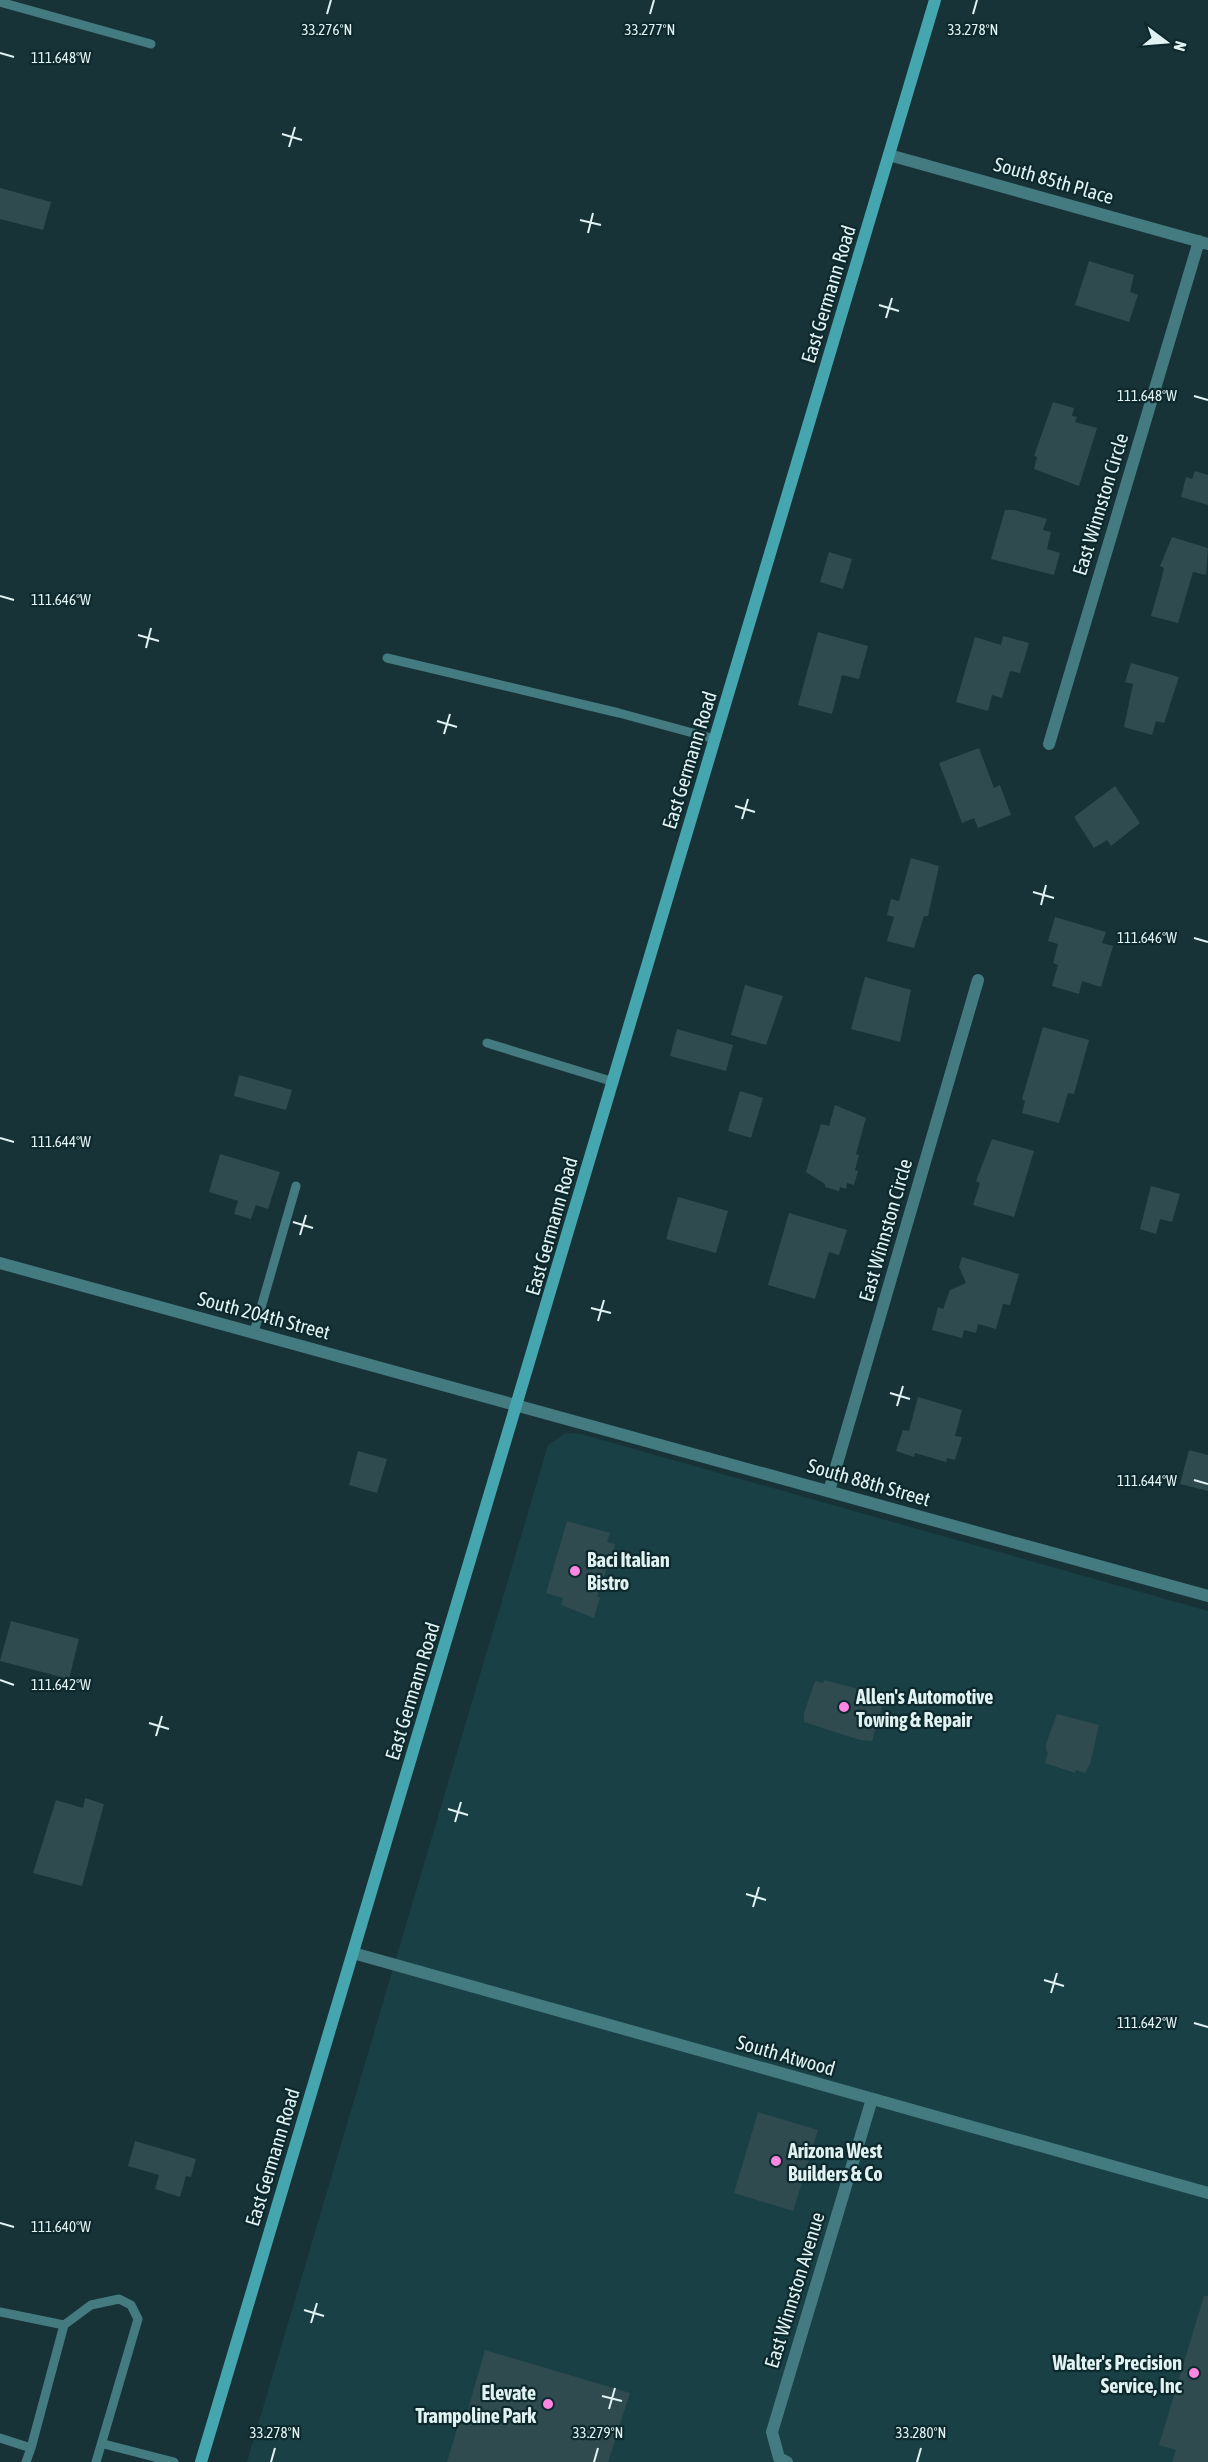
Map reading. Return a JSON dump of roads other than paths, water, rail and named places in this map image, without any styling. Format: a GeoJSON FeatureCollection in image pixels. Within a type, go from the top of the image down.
{"type":"FeatureCollection","features":[{"type":"Feature","properties":{"kind":"street","name":"East Germann Road"},"geometry":{"type":"LineString","coordinates":[[201,2462],[518,1406],[935,0]]}},
{"type":"Feature","properties":{"kind":"street","name":"South 85th Place"},"geometry":{"type":"LineString","coordinates":[[889,155],[1203,242]]}},
{"type":"Feature","properties":{"kind":"street","name":"East Winnston Circle"},"geometry":{"type":"LineString","coordinates":[[1049,744],[1203,242]]}},
{"type":"Feature","properties":{"kind":"street","name":"East Winnston Circle"},"geometry":{"type":"LineString","coordinates":[[829,1491],[978,980]]}},
{"type":"Feature","properties":{"kind":"street","name":"South 204th Street"},"geometry":{"type":"LineString","coordinates":[[0,1263],[518,1406]]}},
{"type":"Feature","properties":{"kind":"street","name":"South 88th Street"},"geometry":{"type":"LineString","coordinates":[[518,1406],[1208,1596]]}},
{"type":"Feature","properties":{"kind":"street","name":"South Atwood"},"geometry":{"type":"LineString","coordinates":[[353,1953],[1208,2193]]}},
{"type":"Feature","properties":{"kind":"street","name":"East Winnston Avenue"},"geometry":{"type":"LineString","coordinates":[[783,2460],[772,2432],[872,2099]]}},
{"type":"Feature","properties":{"kind":"lane"},"geometry":{"type":"LineString","coordinates":[[0,2],[151,44]]}},
{"type":"Feature","properties":{"kind":"lane"},"geometry":{"type":"LineString","coordinates":[[387,658],[619,713],[716,739]]}},
{"type":"Feature","properties":{"kind":"lane"},"geometry":{"type":"LineString","coordinates":[[487,1042],[614,1082]]}},
{"type":"Feature","properties":{"kind":"lane"},"geometry":{"type":"LineString","coordinates":[[254,1332],[296,1186]]}},
{"type":"Feature","properties":{"kind":"lane"},"geometry":{"type":"LineString","coordinates":[[26,2462],[64,2325],[91,2305],[119,2299],[131,2305],[138,2319],[104,2444],[96,2462]]}},
{"type":"Feature","properties":{"kind":"lane"},"geometry":{"type":"LineString","coordinates":[[0,2312],[64,2325]]}},
{"type":"Feature","properties":{"kind":"lane"},"geometry":{"type":"LineString","coordinates":[[0,2438],[31,2448]]}},
{"type":"Feature","properties":{"kind":"lane"},"geometry":{"type":"LineString","coordinates":[[104,2444],[174,2462]]}},
{"type":"Feature","properties":{"kind":"place","name":"Baci Italian Bistro"},"geometry":{"type":"Point","coordinates":[575,1571]}},
{"type":"Feature","properties":{"kind":"place","name":"Allen's Automotive Towing & Repair"},"geometry":{"type":"Point","coordinates":[844,1707]}},
{"type":"Feature","properties":{"kind":"place","name":"Arizona West Builders & Co"},"geometry":{"type":"Point","coordinates":[776,2161]}},
{"type":"Feature","properties":{"kind":"place","name":"Walter's Precision Service, Inc"},"geometry":{"type":"Point","coordinates":[1194,2373]}},
{"type":"Feature","properties":{"kind":"place","name":"Elevate Trampoline Park"},"geometry":{"type":"Point","coordinates":[548,2404]}}]}
